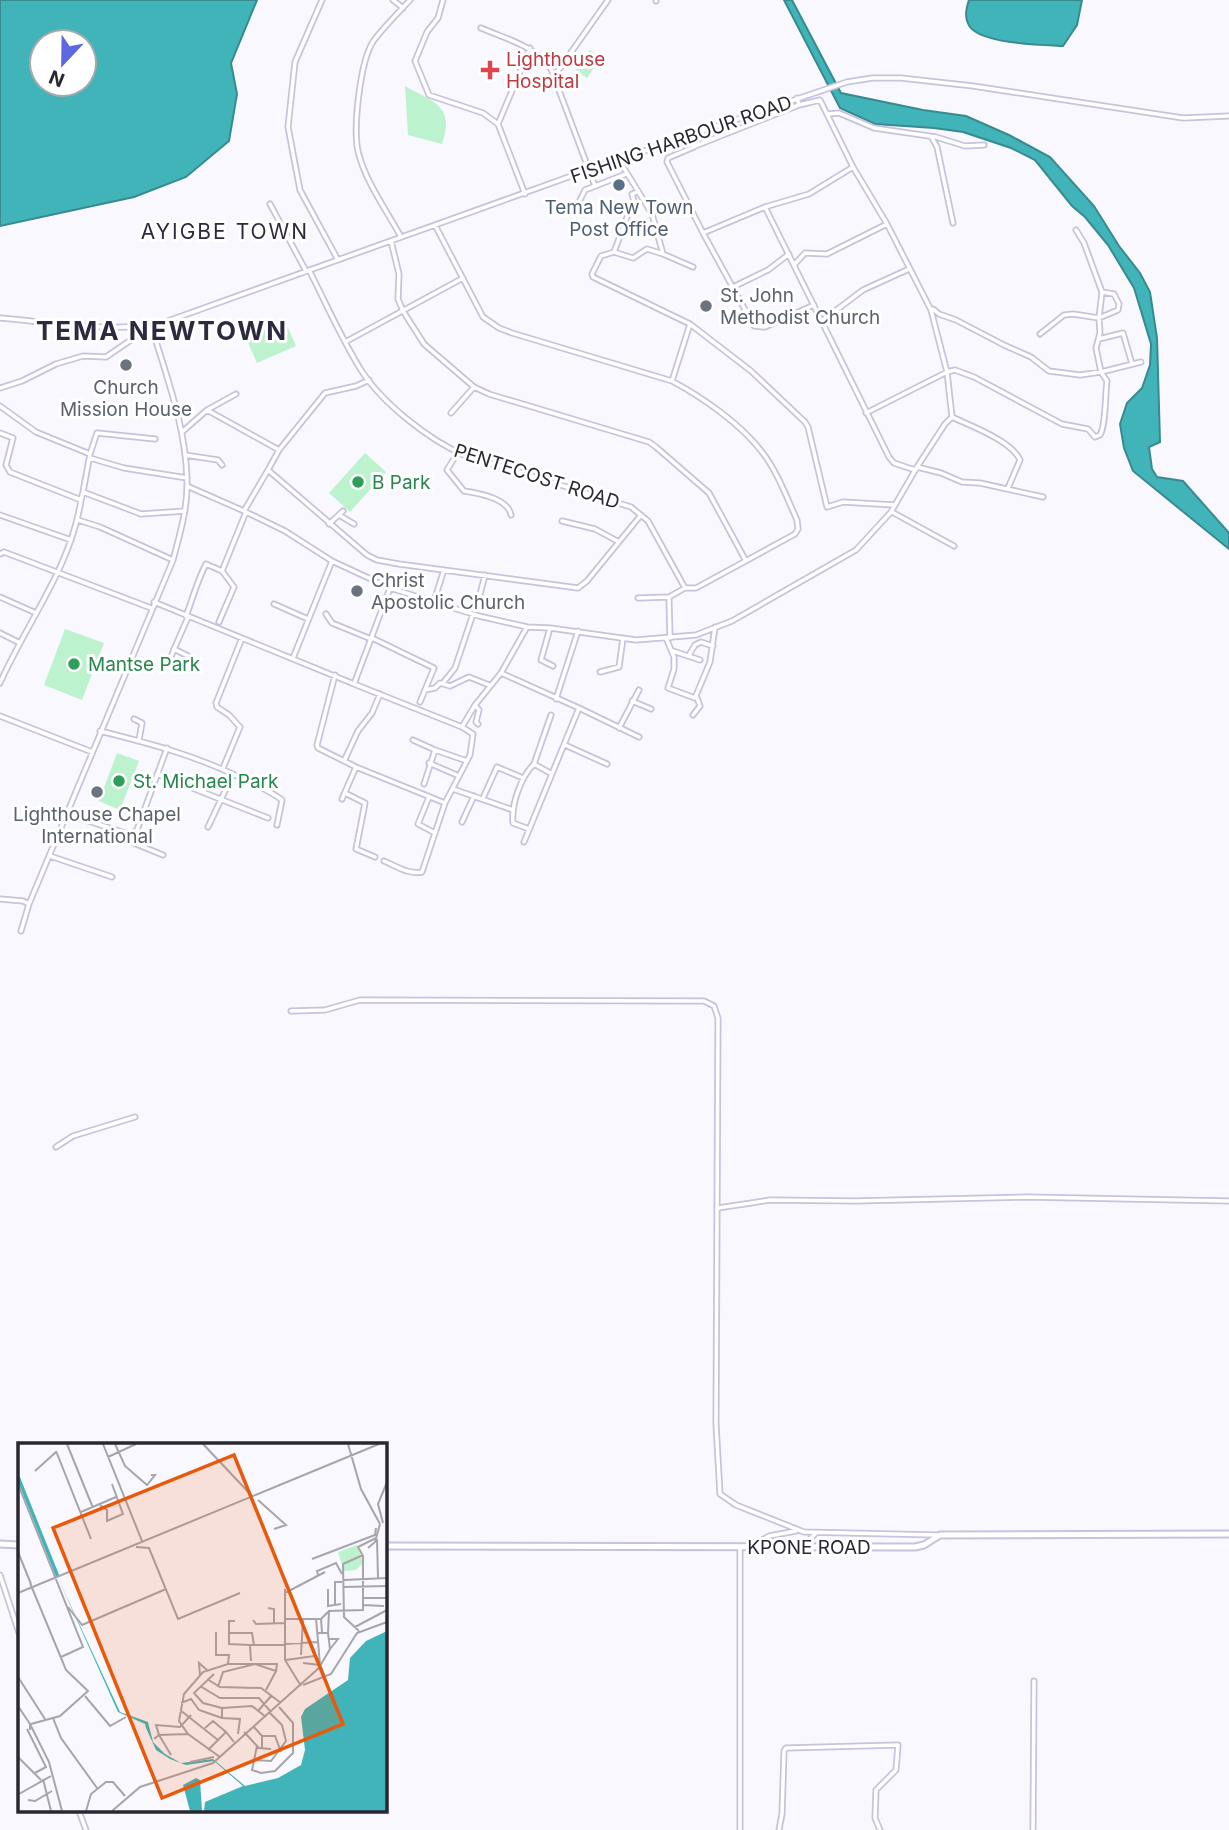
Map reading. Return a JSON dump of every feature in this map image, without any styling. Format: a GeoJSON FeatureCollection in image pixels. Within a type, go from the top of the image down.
{"type":"FeatureCollection","features":[{"type":"Feature","properties":{"kind":"main road","name":"KPONE ROAD"},"geometry":{"type":"LineString","coordinates":[[387,1546],[800,1548],[915,1546],[928,1543],[937,1535],[1229,1534]]}},
{"type":"Feature","properties":{"kind":"main road"},"geometry":{"type":"LineString","coordinates":[[0,1544],[18,1545]]}},
{"type":"Feature","properties":{"kind":"street"},"geometry":{"type":"LineString","coordinates":[[322,0],[295,62],[288,127],[300,190],[338,260]]}},
{"type":"Feature","properties":{"kind":"street"},"geometry":{"type":"LineString","coordinates":[[393,0],[403,8]]}},
{"type":"Feature","properties":{"kind":"street"},"geometry":{"type":"LineString","coordinates":[[401,237],[364,170],[356,139],[366,56],[373,41],[410,0]]}},
{"type":"Feature","properties":{"kind":"street"},"geometry":{"type":"LineString","coordinates":[[443,0],[438,18],[427,32],[415,61],[425,91],[429,96],[484,113],[498,124],[525,194]]}},
{"type":"Feature","properties":{"kind":"street"},"geometry":{"type":"LineString","coordinates":[[554,78],[607,0]]}},
{"type":"Feature","properties":{"kind":"street"},"geometry":{"type":"LineString","coordinates":[[481,28],[530,48],[545,61],[595,186]]}},
{"type":"Feature","properties":{"kind":"street"},"geometry":{"type":"LineString","coordinates":[[498,124],[530,48]]}},
{"type":"Feature","properties":{"kind":"street","name":"FISHING HARBOUR ROAD"},"geometry":{"type":"LineString","coordinates":[[152,325],[838,84],[872,78],[901,78],[973,86],[1183,118],[1229,116]]}},
{"type":"Feature","properties":{"kind":"street"},"geometry":{"type":"LineString","coordinates":[[817,91],[853,167],[887,224],[931,310],[947,372],[952,417]]}},
{"type":"Feature","properties":{"kind":"street"},"geometry":{"type":"LineString","coordinates":[[797,98],[799,105]]}},
{"type":"Feature","properties":{"kind":"street"},"geometry":{"type":"LineString","coordinates":[[814,305],[765,327],[752,324],[667,162],[668,158],[695,146],[799,105],[820,100]]}},
{"type":"Feature","properties":{"kind":"street"},"geometry":{"type":"LineString","coordinates":[[828,114],[839,113],[874,128],[927,136],[965,146],[984,145]]}},
{"type":"Feature","properties":{"kind":"street"},"geometry":{"type":"LineString","coordinates":[[693,135],[695,146]]}},
{"type":"Feature","properties":{"kind":"street"},"geometry":{"type":"LineString","coordinates":[[927,136],[935,141],[937,147],[953,223]]}},
{"type":"Feature","properties":{"kind":"street"},"geometry":{"type":"LineString","coordinates":[[619,160],[652,214],[663,254]]}},
{"type":"Feature","properties":{"kind":"street"},"geometry":{"type":"LineString","coordinates":[[703,233],[765,207],[809,194],[853,167]]}},
{"type":"Feature","properties":{"kind":"street"},"geometry":{"type":"LineString","coordinates":[[578,204],[583,191],[626,174]]}},
{"type":"Feature","properties":{"kind":"street"},"geometry":{"type":"LineString","coordinates":[[614,252],[629,212],[635,205],[632,194],[637,192]]}},
{"type":"Feature","properties":{"kind":"street","name":"PENTECOST ROAD"},"geometry":{"type":"LineString","coordinates":[[270,204],[369,380],[393,406],[440,442],[458,452],[624,504],[648,521],[685,588]]}},
{"type":"Feature","properties":{"kind":"street"},"geometry":{"type":"LineString","coordinates":[[765,207],[894,463],[962,482],[1043,497]]}},
{"type":"Feature","properties":{"kind":"street"},"geometry":{"type":"LineString","coordinates":[[794,265],[806,253],[827,254],[887,224]]}},
{"type":"Feature","properties":{"kind":"street"},"geometry":{"type":"LineString","coordinates":[[435,225],[484,317],[499,328],[672,381],[720,413],[762,451],[797,520],[798,529],[795,534],[696,588],[685,588],[668,597],[638,598]]}},
{"type":"Feature","properties":{"kind":"street"},"geometry":{"type":"LineString","coordinates":[[866,412],[955,370],[974,377],[1062,424],[1088,429],[1095,437],[1100,435],[1103,430],[1107,381],[1101,372],[1096,348],[1100,332],[1102,292],[1084,243],[1076,230]]}},
{"type":"Feature","properties":{"kind":"street"},"geometry":{"type":"LineString","coordinates":[[391,241],[399,274],[398,299],[424,344],[474,387],[489,394],[649,442],[709,493],[746,561]]}},
{"type":"Feature","properties":{"kind":"street"},"geometry":{"type":"LineString","coordinates":[[693,267],[647,249],[633,258],[614,252],[599,258],[592,272],[593,277],[690,324],[751,371],[805,422],[827,507],[843,502],[895,505]]}},
{"type":"Feature","properties":{"kind":"street"},"geometry":{"type":"LineString","coordinates":[[733,287],[768,270],[789,254]]}},
{"type":"Feature","properties":{"kind":"street"},"geometry":{"type":"LineString","coordinates":[[822,321],[863,290],[909,269]]}},
{"type":"Feature","properties":{"kind":"street"},"geometry":{"type":"LineString","coordinates":[[347,341],[463,278]]}},
{"type":"Feature","properties":{"kind":"street"},"geometry":{"type":"LineString","coordinates":[[1040,334],[1064,315],[1099,318],[1118,310],[1114,294],[1102,292]]}},
{"type":"Feature","properties":{"kind":"street"},"geometry":{"type":"LineString","coordinates":[[931,310],[1031,357],[1049,371],[1080,375],[1141,362]]}},
{"type":"Feature","properties":{"kind":"street"},"geometry":{"type":"LineString","coordinates":[[0,318],[123,327],[152,325]]}},
{"type":"Feature","properties":{"kind":"street"},"geometry":{"type":"LineString","coordinates":[[672,381],[690,324]]}},
{"type":"Feature","properties":{"kind":"street"},"geometry":{"type":"LineString","coordinates":[[0,388],[74,358],[106,357],[152,325]]}},
{"type":"Feature","properties":{"kind":"street"},"geometry":{"type":"LineString","coordinates":[[21,931],[29,904],[173,560],[185,511],[187,478],[182,432],[152,325]]}},
{"type":"Feature","properties":{"kind":"street"},"geometry":{"type":"LineString","coordinates":[[1098,339],[1123,333],[1132,364]]}},
{"type":"Feature","properties":{"kind":"street"},"geometry":{"type":"LineString","coordinates":[[222,571],[245,512],[279,450],[325,393],[369,380]]}},
{"type":"Feature","properties":{"kind":"street"},"geometry":{"type":"LineString","coordinates":[[451,413],[474,387]]}},
{"type":"Feature","properties":{"kind":"street"},"geometry":{"type":"LineString","coordinates":[[182,432],[207,410],[236,394]]}},
{"type":"Feature","properties":{"kind":"street"},"geometry":{"type":"LineString","coordinates":[[0,406],[36,432],[90,456],[124,468],[187,478]]}},
{"type":"Feature","properties":{"kind":"street"},"geometry":{"type":"LineString","coordinates":[[207,410],[279,450]]}},
{"type":"Feature","properties":{"kind":"street"},"geometry":{"type":"LineString","coordinates":[[187,486],[285,531],[332,561],[390,588],[473,614],[527,627],[636,640],[668,638],[696,635],[715,627],[777,597],[816,571],[856,550],[891,512],[916,468],[952,417]]}},
{"type":"Feature","properties":{"kind":"street"},"geometry":{"type":"LineString","coordinates":[[952,417],[1004,443],[1018,455],[1020,460],[1007,489]]}},
{"type":"Feature","properties":{"kind":"street"},"geometry":{"type":"LineString","coordinates":[[0,433],[13,438],[6,469],[81,500]]}},
{"type":"Feature","properties":{"kind":"street"},"geometry":{"type":"LineString","coordinates":[[0,683],[57,573],[71,540],[97,433],[155,439]]}},
{"type":"Feature","properties":{"kind":"street"},"geometry":{"type":"LineString","coordinates":[[458,452],[447,470],[464,491],[474,491],[505,504],[511,515]]}},
{"type":"Feature","properties":{"kind":"street"},"geometry":{"type":"LineString","coordinates":[[184,455],[218,460],[222,465]]}},
{"type":"Feature","properties":{"kind":"street"},"geometry":{"type":"LineString","coordinates":[[268,470],[371,558],[578,588],[641,515]]}},
{"type":"Feature","properties":{"kind":"street"},"geometry":{"type":"LineString","coordinates":[[83,492],[141,514],[185,511]]}},
{"type":"Feature","properties":{"kind":"street"},"geometry":{"type":"LineString","coordinates":[[329,524],[343,511]]}},
{"type":"Feature","properties":{"kind":"street"},"geometry":{"type":"LineString","coordinates":[[891,512],[954,546]]}},
{"type":"Feature","properties":{"kind":"street"},"geometry":{"type":"LineString","coordinates":[[0,515],[71,540]]}},
{"type":"Feature","properties":{"kind":"street"},"geometry":{"type":"LineString","coordinates":[[339,515],[355,524]]}},
{"type":"Feature","properties":{"kind":"street"},"geometry":{"type":"LineString","coordinates":[[78,520],[173,560]]}},
{"type":"Feature","properties":{"kind":"street"},"geometry":{"type":"LineString","coordinates":[[562,520],[595,529],[619,542]]}},
{"type":"Feature","properties":{"kind":"street"},"geometry":{"type":"LineString","coordinates":[[0,554],[4,552],[151,608]]}},
{"type":"Feature","properties":{"kind":"street"},"geometry":{"type":"LineString","coordinates":[[293,658],[332,561]]}},
{"type":"Feature","properties":{"kind":"street"},"geometry":{"type":"LineString","coordinates":[[171,657],[187,617],[194,589],[206,564],[222,571],[234,587],[219,622]]}},
{"type":"Feature","properties":{"kind":"street"},"geometry":{"type":"LineString","coordinates":[[434,601],[444,570]]}},
{"type":"Feature","properties":{"kind":"street"},"geometry":{"type":"LineString","coordinates":[[478,602],[485,575]]}},
{"type":"Feature","properties":{"kind":"street"},"geometry":{"type":"LineString","coordinates":[[354,684],[390,588]]}},
{"type":"Feature","properties":{"kind":"street"},"geometry":{"type":"LineString","coordinates":[[0,597],[36,613]]}},
{"type":"Feature","properties":{"kind":"street"},"geometry":{"type":"LineString","coordinates":[[668,597],[668,638],[674,669],[667,688],[697,698]]}},
{"type":"Feature","properties":{"kind":"street"},"geometry":{"type":"LineString","coordinates":[[154,603],[471,732],[474,738],[467,761],[445,803],[422,872],[408,872],[384,861]]}},
{"type":"Feature","properties":{"kind":"street"},"geometry":{"type":"LineString","coordinates":[[274,604],[308,619]]}},
{"type":"Feature","properties":{"kind":"street"},"geometry":{"type":"LineString","coordinates":[[326,614],[332,623],[434,668],[420,702]]}},
{"type":"Feature","properties":{"kind":"street"},"geometry":{"type":"LineString","coordinates":[[425,690],[443,683],[455,668],[473,614]]}},
{"type":"Feature","properties":{"kind":"street"},"geometry":{"type":"LineString","coordinates":[[462,727],[489,685],[501,673],[527,627]]}},
{"type":"Feature","properties":{"kind":"street"},"geometry":{"type":"LineString","coordinates":[[693,715],[700,706],[697,698],[713,646],[715,627]]}},
{"type":"Feature","properties":{"kind":"street"},"geometry":{"type":"LineString","coordinates":[[550,628],[541,660],[553,666]]}},
{"type":"Feature","properties":{"kind":"street"},"geometry":{"type":"LineString","coordinates":[[556,699],[578,631]]}},
{"type":"Feature","properties":{"kind":"street"},"geometry":{"type":"LineString","coordinates":[[0,633],[20,643]]}},
{"type":"Feature","properties":{"kind":"street"},"geometry":{"type":"LineString","coordinates":[[223,768],[240,727],[217,707],[216,703],[242,638]]}},
{"type":"Feature","properties":{"kind":"street"},"geometry":{"type":"LineString","coordinates":[[600,672],[619,667],[623,638]]}},
{"type":"Feature","properties":{"kind":"street"},"geometry":{"type":"LineString","coordinates":[[689,654],[695,645],[701,642],[713,646]]}},
{"type":"Feature","properties":{"kind":"street"},"geometry":{"type":"LineString","coordinates":[[174,649],[188,656],[185,664]]}},
{"type":"Feature","properties":{"kind":"street"},"geometry":{"type":"LineString","coordinates":[[672,651],[689,654],[700,660]]}},
{"type":"Feature","properties":{"kind":"street"},"geometry":{"type":"LineString","coordinates":[[0,667],[6,670]]}},
{"type":"Feature","properties":{"kind":"street"},"geometry":{"type":"LineString","coordinates":[[501,673],[639,737]]}},
{"type":"Feature","properties":{"kind":"street"},"geometry":{"type":"LineString","coordinates":[[335,675],[317,745],[321,751],[445,803]]}},
{"type":"Feature","properties":{"kind":"street"},"geometry":{"type":"LineString","coordinates":[[443,683],[450,686],[472,677],[489,685]]}},
{"type":"Feature","properties":{"kind":"street"},"geometry":{"type":"LineString","coordinates":[[619,728],[639,690]]}},
{"type":"Feature","properties":{"kind":"street"},"geometry":{"type":"LineString","coordinates":[[344,761],[380,694]]}},
{"type":"Feature","properties":{"kind":"street"},"geometry":{"type":"LineString","coordinates":[[632,701],[651,709]]}},
{"type":"Feature","properties":{"kind":"street"},"geometry":{"type":"LineString","coordinates":[[475,705],[479,710],[476,722],[478,724]]}},
{"type":"Feature","properties":{"kind":"street"},"geometry":{"type":"LineString","coordinates":[[524,842],[579,708]]}},
{"type":"Feature","properties":{"kind":"street"},"geometry":{"type":"LineString","coordinates":[[529,829],[513,823],[513,810],[523,778],[534,764],[551,715]]}},
{"type":"Feature","properties":{"kind":"street"},"geometry":{"type":"LineString","coordinates":[[0,716],[92,752]]}},
{"type":"Feature","properties":{"kind":"street"},"geometry":{"type":"LineString","coordinates":[[134,719],[142,723],[139,740]]}},
{"type":"Feature","properties":{"kind":"street"},"geometry":{"type":"LineString","coordinates":[[100,731],[167,748],[223,768],[272,793],[282,800],[277,825]]}},
{"type":"Feature","properties":{"kind":"street"},"geometry":{"type":"LineString","coordinates":[[413,740],[467,761]]}},
{"type":"Feature","properties":{"kind":"street"},"geometry":{"type":"LineString","coordinates":[[565,746],[607,764]]}},
{"type":"Feature","properties":{"kind":"street"},"geometry":{"type":"LineString","coordinates":[[129,835],[136,830],[167,748]]}},
{"type":"Feature","properties":{"kind":"street"},"geometry":{"type":"LineString","coordinates":[[424,784],[435,750]]}},
{"type":"Feature","properties":{"kind":"street"},"geometry":{"type":"LineString","coordinates":[[429,763],[459,776]]}},
{"type":"Feature","properties":{"kind":"street"},"geometry":{"type":"LineString","coordinates":[[534,764],[552,774]]}},
{"type":"Feature","properties":{"kind":"street"},"geometry":{"type":"LineString","coordinates":[[342,799],[356,767]]}},
{"type":"Feature","properties":{"kind":"street"},"geometry":{"type":"LineString","coordinates":[[483,799],[497,767],[523,778]]}},
{"type":"Feature","properties":{"kind":"street"},"geometry":{"type":"LineString","coordinates":[[157,774],[268,818]]}},
{"type":"Feature","properties":{"kind":"street"},"geometry":{"type":"LineString","coordinates":[[208,827],[233,774]]}},
{"type":"Feature","properties":{"kind":"street"},"geometry":{"type":"LineString","coordinates":[[453,789],[513,810]]}},
{"type":"Feature","properties":{"kind":"street"},"geometry":{"type":"LineString","coordinates":[[345,793],[365,803],[356,849],[374,857]]}},
{"type":"Feature","properties":{"kind":"street"},"geometry":{"type":"LineString","coordinates":[[462,822],[474,796]]}},
{"type":"Feature","properties":{"kind":"street"},"geometry":{"type":"LineString","coordinates":[[429,797],[418,824],[435,833]]}},
{"type":"Feature","properties":{"kind":"street"},"geometry":{"type":"LineString","coordinates":[[67,814],[129,835]]}},
{"type":"Feature","properties":{"kind":"street"},"geometry":{"type":"LineString","coordinates":[[129,835],[131,842],[163,855]]}},
{"type":"Feature","properties":{"kind":"street"},"geometry":{"type":"LineString","coordinates":[[50,856],[112,877]]}},
{"type":"Feature","properties":{"kind":"street"},"geometry":{"type":"LineString","coordinates":[[0,900],[23,901],[29,904]]}},
{"type":"Feature","properties":{"kind":"street"},"geometry":{"type":"LineString","coordinates":[[290,1011],[325,1010],[360,1000],[707,1002],[714,1006],[718,1018],[720,1493],[730,1502],[798,1531],[817,1534],[937,1535]]}},
{"type":"Feature","properties":{"kind":"street"},"geometry":{"type":"LineString","coordinates":[[55,1147],[73,1136],[135,1117]]}},
{"type":"Feature","properties":{"kind":"street"},"geometry":{"type":"LineString","coordinates":[[718,1208],[770,1200],[1034,1197],[1229,1201]]}},
{"type":"Feature","properties":{"kind":"street"},"geometry":{"type":"LineString","coordinates":[[749,1548],[769,1536],[798,1531]]}},
{"type":"Feature","properties":{"kind":"street"},"geometry":{"type":"LineString","coordinates":[[800,1548],[817,1534]]}},
{"type":"Feature","properties":{"kind":"street"},"geometry":{"type":"LineString","coordinates":[[740,1548],[740,1830]]}},
{"type":"Feature","properties":{"kind":"street"},"geometry":{"type":"LineString","coordinates":[[0,1576],[18,1630]]}},
{"type":"Feature","properties":{"kind":"street"},"geometry":{"type":"LineString","coordinates":[[1033,1830],[1034,1681]]}},
{"type":"Feature","properties":{"kind":"street"},"geometry":{"type":"LineString","coordinates":[[779,1830],[786,1748],[898,1745],[896,1770],[876,1790],[875,1818],[880,1830]]}},
{"type":"Feature","properties":{"kind":"street"},"geometry":{"type":"LineString","coordinates":[[79,1812],[86,1830]]}},
{"type":"Feature","properties":{"kind":"green space"},"geometry":{"type":"Polygon","coordinates":[[[590,50],[601,58],[587,78],[576,70],[590,50]]]}},
{"type":"Feature","properties":{"kind":"green space"},"geometry":{"type":"Polygon","coordinates":[[[405,86],[433,102],[444,113],[446,121],[442,144],[408,135],[405,86]]]}},
{"type":"Feature","properties":{"kind":"green space"},"geometry":{"type":"Polygon","coordinates":[[[285,321],[296,346],[257,363],[246,338],[285,321]]]}},
{"type":"Feature","properties":{"kind":"green space","name":"B Park"},"geometry":{"type":"Polygon","coordinates":[[[365,453],[386,472],[350,512],[329,493],[365,453]]]}},
{"type":"Feature","properties":{"kind":"green space","name":"Mantse Park"},"geometry":{"type":"Polygon","coordinates":[[[65,629],[104,643],[82,700],[44,685],[65,629]]]}},
{"type":"Feature","properties":{"kind":"green space","name":"St. Michael Park"},"geometry":{"type":"Polygon","coordinates":[[[117,753],[139,761],[120,810],[99,801],[117,753]]]}},
{"type":"Feature","properties":{"kind":"water"},"geometry":{"type":"Polygon","coordinates":[[[0,0],[257,0],[231,63],[237,94],[229,141],[186,177],[134,197],[0,226],[0,0]]]}},
{"type":"Feature","properties":{"kind":"water"},"geometry":{"type":"Polygon","coordinates":[[[784,0],[792,0],[841,93],[966,116],[1009,135],[1050,157],[1094,206],[1150,292],[1157,338],[1160,442],[1149,447],[1152,469],[1157,477],[1183,481],[1229,533],[1229,549],[1133,471],[1124,448],[1120,424],[1127,403],[1142,388],[1150,365],[1151,344],[1134,288],[1108,245],[1035,160],[1011,148],[963,132],[875,124],[840,108],[784,0]]]}},
{"type":"Feature","properties":{"kind":"water"},"geometry":{"type":"Polygon","coordinates":[[[969,0],[1082,0],[1077,25],[1063,46],[1000,40],[977,33],[967,20],[969,0]]]}},
{"type":"Feature","properties":{"kind":"place","name":"Lighthouse Hospital"},"geometry":{"type":"Point","coordinates":[490,70]}},
{"type":"Feature","properties":{"kind":"place","name":"Tema New Town Post Office"},"geometry":{"type":"Point","coordinates":[619,185]}},
{"type":"Feature","properties":{"kind":"place","name":"St. John Methodist Church"},"geometry":{"type":"Point","coordinates":[706,306]}},
{"type":"Feature","properties":{"kind":"place","name":"Church Mission House"},"geometry":{"type":"Point","coordinates":[126,365]}},
{"type":"Feature","properties":{"kind":"place","name":"B Park"},"geometry":{"type":"Point","coordinates":[358,482]}},
{"type":"Feature","properties":{"kind":"place","name":"Christ Apostolic Church"},"geometry":{"type":"Point","coordinates":[357,591]}},
{"type":"Feature","properties":{"kind":"place","name":"Mantse Park"},"geometry":{"type":"Point","coordinates":[74,664]}},
{"type":"Feature","properties":{"kind":"place","name":"St. Michael Park"},"geometry":{"type":"Point","coordinates":[119,781]}},
{"type":"Feature","properties":{"kind":"place","name":"Lighthouse Chapel International"},"geometry":{"type":"Point","coordinates":[97,792]}},
{"type":"Feature","properties":{"kind":"district","name":"AYIGBE TOWN"},"geometry":{"type":"Point","coordinates":[225,232]}},
{"type":"Feature","properties":{"kind":"district","name":"TEMA NEWTOWN"},"geometry":{"type":"Point","coordinates":[162,331]}}]}
